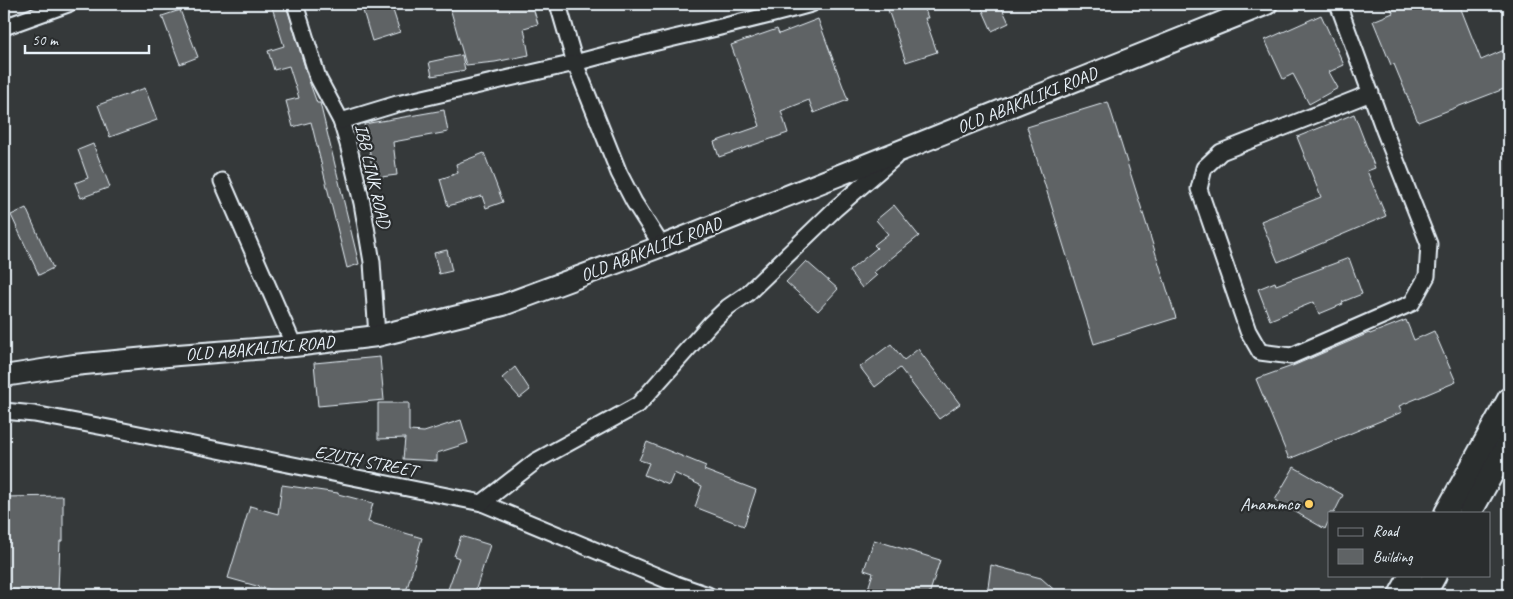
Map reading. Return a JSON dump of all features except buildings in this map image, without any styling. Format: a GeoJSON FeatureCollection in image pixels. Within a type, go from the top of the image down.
{"type":"FeatureCollection","features":[{"type":"Feature","properties":{"kind":"main road","name":"OLD ABAKALIKI ROAD"},"geometry":{"type":"LineString","coordinates":[[4,376],[74,365],[294,346],[377,336],[503,305],[662,246],[1267,4]]}},
{"type":"Feature","properties":{"kind":"main road"},"geometry":{"type":"LineString","coordinates":[[1447,512],[1509,399]]}},
{"type":"Feature","properties":{"kind":"main road"},"geometry":{"type":"LineString","coordinates":[[1471,512],[1509,443]]}},
{"type":"Feature","properties":{"kind":"main road"},"geometry":{"type":"LineString","coordinates":[[1400,595],[1410,576]]}},
{"type":"Feature","properties":{"kind":"main road"},"geometry":{"type":"LineString","coordinates":[[1424,595],[1434,576]]}},
{"type":"Feature","properties":{"kind":"street"},"geometry":{"type":"LineString","coordinates":[[4,27],[68,4]]}},
{"type":"Feature","properties":{"kind":"street","name":"IBB LINK ROAD"},"geometry":{"type":"LineString","coordinates":[[296,4],[318,78],[342,121],[348,144],[362,202],[372,262],[377,336]]}},
{"type":"Feature","properties":{"kind":"street"},"geometry":{"type":"LineString","coordinates":[[558,4],[575,63],[619,173],[634,202],[662,246]]}},
{"type":"Feature","properties":{"kind":"street"},"geometry":{"type":"LineString","coordinates":[[342,121],[397,104],[575,63],[787,7],[811,4]]}},
{"type":"Feature","properties":{"kind":"street"},"geometry":{"type":"LineString","coordinates":[[1338,4],[1429,244],[1426,276],[1412,303],[1291,356],[1260,352],[1248,331],[1199,189],[1204,168],[1221,152],[1371,94]]}},
{"type":"Feature","properties":{"kind":"street"},"geometry":{"type":"LineString","coordinates":[[482,504],[536,461],[638,405],[710,324],[728,307],[747,294],[834,209],[903,150]]}},
{"type":"Feature","properties":{"kind":"street"},"geometry":{"type":"LineString","coordinates":[[222,181],[294,346]]}},
{"type":"Feature","properties":{"kind":"street","name":"EZUTH STREET"},"geometry":{"type":"LineString","coordinates":[[4,411],[34,414],[109,428],[482,504],[676,584],[708,595]]}},
{"type":"Feature","properties":{"kind":"place","name":"Anammco"},"geometry":{"type":"Point","coordinates":[1309,504]}}]}
